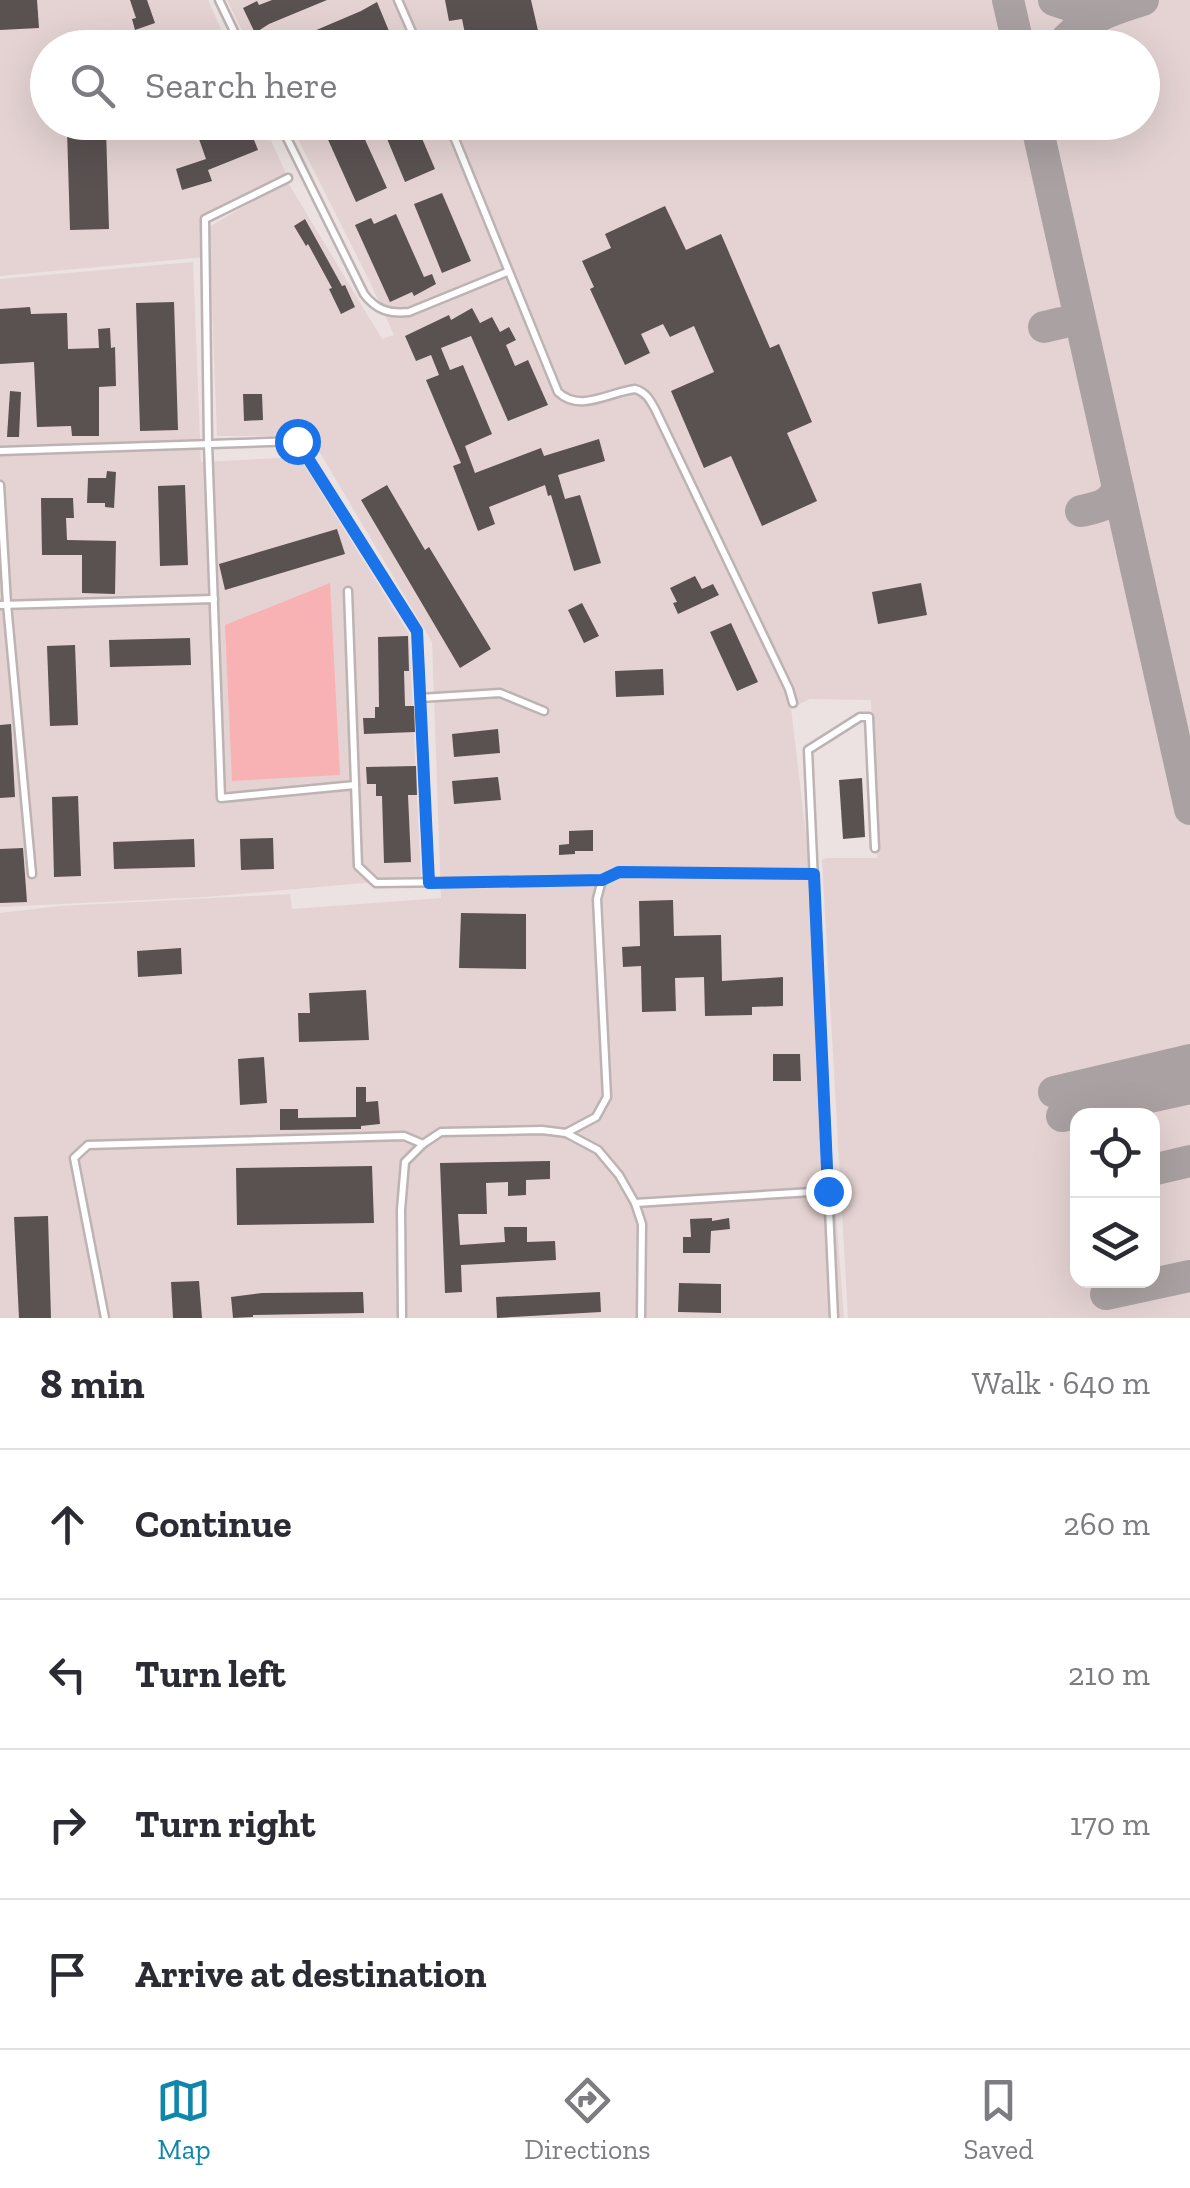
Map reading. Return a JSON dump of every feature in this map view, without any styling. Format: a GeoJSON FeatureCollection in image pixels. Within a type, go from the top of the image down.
{"type":"FeatureCollection","features":[{"type":"Feature","properties":{"kind":"lane"},"geometry":{"type":"LineString","coordinates":[[219,0],[233,30]]}},
{"type":"Feature","properties":{"kind":"lane"},"geometry":{"type":"LineString","coordinates":[[398,0],[411,30]]}},
{"type":"Feature","properties":{"kind":"lane"},"geometry":{"type":"LineString","coordinates":[[288,140],[371,304],[393,314],[408,312],[507,272]]}},
{"type":"Feature","properties":{"kind":"lane"},"geometry":{"type":"LineString","coordinates":[[455,140],[558,392],[576,403],[635,389],[648,397],[793,703]]}},
{"type":"Feature","properties":{"kind":"lane"},"geometry":{"type":"LineString","coordinates":[[288,178],[205,220],[208,444],[221,798],[355,785]]}},
{"type":"Feature","properties":{"kind":"lane"},"geometry":{"type":"LineString","coordinates":[[0,452],[297,441],[417,631],[429,883]]}},
{"type":"Feature","properties":{"kind":"lane"},"geometry":{"type":"LineString","coordinates":[[0,485],[3,604],[32,874]]}},
{"type":"Feature","properties":{"kind":"lane"},"geometry":{"type":"LineString","coordinates":[[348,591],[358,866],[376,883],[602,880],[619,872],[814,874]]}},
{"type":"Feature","properties":{"kind":"lane"},"geometry":{"type":"LineString","coordinates":[[3,604],[214,599]]}},
{"type":"Feature","properties":{"kind":"lane"},"geometry":{"type":"LineString","coordinates":[[420,698],[500,693],[544,711]]}},
{"type":"Feature","properties":{"kind":"lane"},"geometry":{"type":"LineString","coordinates":[[834,1318],[808,750],[860,716],[869,716],[875,848]]}},
{"type":"Feature","properties":{"kind":"lane"},"geometry":{"type":"LineString","coordinates":[[566,1133],[596,1117],[607,1096],[597,900],[602,880]]}},
{"type":"Feature","properties":{"kind":"lane"},"geometry":{"type":"LineString","coordinates":[[402,1318],[400,1210],[405,1162],[441,1132],[542,1130],[566,1133],[598,1150],[636,1203],[642,1224],[641,1318]]}},
{"type":"Feature","properties":{"kind":"lane"},"geometry":{"type":"LineString","coordinates":[[105,1318],[74,1158],[88,1145],[404,1136],[422,1144]]}},
{"type":"Feature","properties":{"kind":"lane"},"geometry":{"type":"LineString","coordinates":[[636,1203],[828,1191]]}},
{"type":"Feature","properties":{"kind":"shaded area"},"geometry":{"type":"Polygon","coordinates":[[[0,0],[208,0],[221,30],[30,30],[30,140],[271,140],[288,178],[206,219],[205,257],[0,276],[0,0]]]}},
{"type":"Feature","properties":{"kind":"shaded area"},"geometry":{"type":"Polygon","coordinates":[[[227,0],[1190,0],[1190,1318],[848,1318],[822,860],[877,858],[871,700],[810,699],[791,708],[810,868],[844,1318],[0,1318],[0,913],[60,906],[290,894],[292,909],[441,898],[432,642],[310,436],[217,436],[209,227],[287,181],[382,339],[394,335],[299,140],[1160,140],[1160,30],[242,30],[227,0]]]}},
{"type":"Feature","properties":{"kind":"shaded area"},"geometry":{"type":"Polygon","coordinates":[[[193,262],[201,462],[299,457],[409,634],[421,878],[206,897],[0,907],[0,279],[193,262]]]}},
{"type":"Feature","properties":{"kind":"shaded area"},"geometry":{"type":"Polygon","coordinates":[[[330,583],[340,775],[232,781],[225,625],[330,583]]]}},
{"type":"Feature","properties":{"kind":"building"},"geometry":{"type":"Polygon","coordinates":[[[0,0],[37,0],[39,28],[0,30],[0,0]]]}},
{"type":"Feature","properties":{"kind":"building"},"geometry":{"type":"Polygon","coordinates":[[[130,0],[147,0],[155,23],[135,30],[130,0]]]}},
{"type":"Feature","properties":{"kind":"building"},"geometry":{"type":"Polygon","coordinates":[[[272,0],[327,0],[254,30],[243,8],[257,1],[259,5],[272,0]]]}},
{"type":"Feature","properties":{"kind":"building"},"geometry":{"type":"Polygon","coordinates":[[[445,0],[531,0],[538,30],[464,30],[462,19],[449,21],[445,0]]]}},
{"type":"Feature","properties":{"kind":"building"},"geometry":{"type":"Polygon","coordinates":[[[377,2],[389,30],[316,30],[377,2]]]}},
{"type":"Feature","properties":{"kind":"building"},"geometry":{"type":"Polygon","coordinates":[[[67,140],[106,140],[109,229],[70,230],[67,140]]]}},
{"type":"Feature","properties":{"kind":"building"},"geometry":{"type":"Polygon","coordinates":[[[199,140],[254,140],[258,150],[208,170],[212,181],[182,190],[176,169],[206,159],[199,140]]]}},
{"type":"Feature","properties":{"kind":"building"},"geometry":{"type":"Polygon","coordinates":[[[328,140],[365,140],[387,188],[356,202],[328,140]]]}},
{"type":"Feature","properties":{"kind":"building"},"geometry":{"type":"Polygon","coordinates":[[[388,140],[423,140],[435,169],[405,182],[388,140]]]}},
{"type":"Feature","properties":{"kind":"building"},"geometry":{"type":"Polygon","coordinates":[[[442,193],[471,261],[442,273],[414,204],[442,193]]]}},
{"type":"Feature","properties":{"kind":"building"},"geometry":{"type":"Polygon","coordinates":[[[665,206],[686,250],[721,234],[770,348],[779,344],[812,422],[787,433],[817,501],[762,526],[731,456],[704,468],[671,391],[714,372],[694,326],[670,337],[663,324],[641,334],[650,353],[625,365],[590,289],[594,287],[582,261],[611,248],[605,234],[665,206]]]}},
{"type":"Feature","properties":{"kind":"building"},"geometry":{"type":"Polygon","coordinates":[[[396,214],[424,277],[432,274],[436,284],[414,296],[412,292],[390,302],[355,225],[371,218],[374,224],[396,214]]]}},
{"type":"Feature","properties":{"kind":"building"},"geometry":{"type":"Polygon","coordinates":[[[305,219],[355,307],[341,314],[329,289],[332,288],[294,226],[305,219]]]}},
{"type":"Feature","properties":{"kind":"building"},"geometry":{"type":"Polygon","coordinates":[[[174,302],[178,430],[140,431],[136,303],[174,302]]]}},
{"type":"Feature","properties":{"kind":"building"},"geometry":{"type":"Polygon","coordinates":[[[30,307],[31,314],[67,313],[68,349],[99,348],[98,329],[110,328],[111,348],[115,347],[116,386],[99,387],[99,436],[72,436],[71,426],[37,427],[34,362],[0,364],[0,309],[30,307]]]}},
{"type":"Feature","properties":{"kind":"building"},"geometry":{"type":"Polygon","coordinates":[[[472,308],[480,323],[492,317],[500,332],[509,327],[516,340],[506,345],[515,366],[528,360],[548,405],[508,421],[471,336],[441,348],[450,370],[463,365],[492,434],[465,446],[475,473],[541,448],[544,456],[599,439],[605,461],[558,475],[565,499],[580,495],[601,563],[574,571],[545,485],[489,507],[495,524],[478,531],[453,466],[461,463],[426,380],[439,375],[431,355],[416,361],[405,336],[472,308]]]}},
{"type":"Feature","properties":{"kind":"building"},"geometry":{"type":"Polygon","coordinates":[[[10,391],[21,392],[19,437],[7,437],[10,391]]]}},
{"type":"Feature","properties":{"kind":"building"},"geometry":{"type":"Polygon","coordinates":[[[243,394],[262,394],[263,420],[244,421],[243,394]]]}},
{"type":"Feature","properties":{"kind":"building"},"geometry":{"type":"Polygon","coordinates":[[[107,471],[116,472],[114,508],[105,507],[105,503],[87,503],[88,478],[106,478],[107,471]]]}},
{"type":"Feature","properties":{"kind":"building"},"geometry":{"type":"Polygon","coordinates":[[[185,485],[188,565],[160,566],[158,486],[185,485]]]}},
{"type":"Feature","properties":{"kind":"building"},"geometry":{"type":"Polygon","coordinates":[[[387,485],[491,649],[460,668],[361,500],[387,485]]]}},
{"type":"Feature","properties":{"kind":"building"},"geometry":{"type":"Polygon","coordinates":[[[41,498],[73,498],[74,518],[66,518],[67,540],[116,541],[115,594],[82,593],[82,555],[42,555],[41,498]]]}},
{"type":"Feature","properties":{"kind":"building"},"geometry":{"type":"Polygon","coordinates":[[[337,529],[345,554],[225,590],[219,564],[337,529]]]}},
{"type":"Feature","properties":{"kind":"building"},"geometry":{"type":"Polygon","coordinates":[[[695,576],[702,589],[713,584],[719,595],[678,614],[670,588],[695,576]]]}},
{"type":"Feature","properties":{"kind":"building"},"geometry":{"type":"Polygon","coordinates":[[[921,583],[927,615],[878,624],[872,592],[921,583]]]}},
{"type":"Feature","properties":{"kind":"building"},"geometry":{"type":"Polygon","coordinates":[[[582,603],[599,636],[584,643],[568,610],[582,603]]]}},
{"type":"Feature","properties":{"kind":"building"},"geometry":{"type":"Polygon","coordinates":[[[731,623],[758,682],[737,691],[710,632],[731,623]]]}},
{"type":"Feature","properties":{"kind":"building"},"geometry":{"type":"Polygon","coordinates":[[[408,636],[405,706],[414,706],[415,732],[364,734],[363,718],[375,718],[375,707],[379,707],[378,637],[408,636]]]}},
{"type":"Feature","properties":{"kind":"building"},"geometry":{"type":"Polygon","coordinates":[[[190,638],[191,665],[110,667],[109,640],[190,638]]]}},
{"type":"Feature","properties":{"kind":"building"},"geometry":{"type":"Polygon","coordinates":[[[75,645],[78,725],[50,726],[47,646],[75,645]]]}},
{"type":"Feature","properties":{"kind":"building"},"geometry":{"type":"Polygon","coordinates":[[[663,669],[664,695],[616,697],[615,671],[663,669]]]}},
{"type":"Feature","properties":{"kind":"building"},"geometry":{"type":"Polygon","coordinates":[[[11,724],[15,797],[0,798],[0,725],[11,724]]]}},
{"type":"Feature","properties":{"kind":"building"},"geometry":{"type":"Polygon","coordinates":[[[498,729],[500,753],[454,757],[452,734],[498,729]]]}},
{"type":"Feature","properties":{"kind":"building"},"geometry":{"type":"Polygon","coordinates":[[[416,766],[417,795],[408,795],[411,862],[384,863],[382,796],[376,796],[376,784],[367,784],[366,767],[416,766]]]}},
{"type":"Feature","properties":{"kind":"building"},"geometry":{"type":"Polygon","coordinates":[[[498,777],[501,800],[454,804],[452,781],[498,777]]]}},
{"type":"Feature","properties":{"kind":"building"},"geometry":{"type":"Polygon","coordinates":[[[862,778],[865,837],[843,839],[839,780],[862,778]]]}},
{"type":"Feature","properties":{"kind":"building"},"geometry":{"type":"Polygon","coordinates":[[[78,796],[81,876],[54,877],[52,797],[78,796]]]}},
{"type":"Feature","properties":{"kind":"building"},"geometry":{"type":"Polygon","coordinates":[[[593,830],[593,851],[559,855],[559,845],[569,844],[569,831],[593,830]]]}},
{"type":"Feature","properties":{"kind":"building"},"geometry":{"type":"Polygon","coordinates":[[[273,838],[274,869],[241,870],[240,839],[273,838]]]}},
{"type":"Feature","properties":{"kind":"building"},"geometry":{"type":"Polygon","coordinates":[[[194,839],[195,867],[114,869],[113,842],[194,839]]]}},
{"type":"Feature","properties":{"kind":"building"},"geometry":{"type":"Polygon","coordinates":[[[23,848],[27,902],[0,903],[0,849],[23,848]]]}},
{"type":"Feature","properties":{"kind":"building"},"geometry":{"type":"Polygon","coordinates":[[[673,900],[674,936],[721,935],[722,981],[783,977],[783,1006],[752,1007],[752,1015],[705,1016],[704,977],[675,978],[676,1011],[642,1012],[641,966],[623,967],[622,947],[640,946],[639,901],[673,900]]]}},
{"type":"Feature","properties":{"kind":"building"},"geometry":{"type":"Polygon","coordinates":[[[461,913],[526,914],[526,969],[459,968],[461,913]]]}},
{"type":"Feature","properties":{"kind":"building"},"geometry":{"type":"Polygon","coordinates":[[[181,948],[182,974],[138,977],[137,951],[181,948]]]}},
{"type":"Feature","properties":{"kind":"building"},"geometry":{"type":"Polygon","coordinates":[[[366,990],[369,1040],[299,1042],[298,1013],[310,1013],[309,993],[366,990]]]}},
{"type":"Feature","properties":{"kind":"building"},"geometry":{"type":"Polygon","coordinates":[[[773,1054],[800,1054],[801,1081],[773,1081],[773,1054]]]}},
{"type":"Feature","properties":{"kind":"building"},"geometry":{"type":"Polygon","coordinates":[[[264,1057],[267,1103],[240,1105],[238,1059],[264,1057]]]}},
{"type":"Feature","properties":{"kind":"building"},"geometry":{"type":"Polygon","coordinates":[[[356,1087],[366,1087],[366,1102],[378,1101],[380,1124],[361,1129],[280,1130],[280,1109],[298,1109],[298,1118],[356,1117],[356,1087]]]}},
{"type":"Feature","properties":{"kind":"building"},"geometry":{"type":"Polygon","coordinates":[[[550,1161],[550,1179],[526,1180],[526,1195],[508,1196],[508,1182],[486,1183],[487,1214],[458,1214],[460,1245],[505,1242],[504,1227],[527,1227],[527,1242],[555,1241],[556,1260],[461,1265],[462,1292],[445,1293],[440,1163],[550,1161]]]}},
{"type":"Feature","properties":{"kind":"building"},"geometry":{"type":"Polygon","coordinates":[[[372,1166],[374,1223],[237,1225],[236,1168],[372,1166]]]}},
{"type":"Feature","properties":{"kind":"building"},"geometry":{"type":"Polygon","coordinates":[[[48,1216],[51,1318],[19,1318],[14,1217],[48,1216]]]}},
{"type":"Feature","properties":{"kind":"building"},"geometry":{"type":"Polygon","coordinates":[[[729,1218],[730,1229],[711,1231],[710,1253],[683,1253],[683,1237],[691,1237],[690,1219],[729,1218]]]}},
{"type":"Feature","properties":{"kind":"building"},"geometry":{"type":"Polygon","coordinates":[[[199,1281],[202,1318],[173,1318],[171,1282],[199,1281]]]}},
{"type":"Feature","properties":{"kind":"building"},"geometry":{"type":"Polygon","coordinates":[[[679,1283],[721,1284],[721,1313],[678,1312],[679,1283]]]}},
{"type":"Feature","properties":{"kind":"building"},"geometry":{"type":"Polygon","coordinates":[[[363,1292],[364,1313],[233,1318],[231,1297],[363,1292]]]}},
{"type":"Feature","properties":{"kind":"building"},"geometry":{"type":"Polygon","coordinates":[[[600,1292],[601,1312],[497,1318],[496,1297],[600,1292]]]}},
{"type":"Feature","properties":{"kind":"taxiway"},"geometry":{"type":"LineString","coordinates":[[1008,0],[1015,30]]}},
{"type":"Feature","properties":{"kind":"taxiway"},"geometry":{"type":"LineString","coordinates":[[1054,0],[1081,9],[1111,10]]}},
{"type":"Feature","properties":{"kind":"taxiway"},"geometry":{"type":"LineString","coordinates":[[1077,30],[1107,12],[1143,0]]}},
{"type":"Feature","properties":{"kind":"taxiway"},"geometry":{"type":"LineString","coordinates":[[1040,140],[1190,809]]}},
{"type":"Feature","properties":{"kind":"taxiway"},"geometry":{"type":"LineString","coordinates":[[1044,327],[1061,323]]}},
{"type":"Feature","properties":{"kind":"taxiway"},"geometry":{"type":"LineString","coordinates":[[1081,511],[1108,502],[1118,488]]}},
{"type":"Feature","properties":{"kind":"taxiway"},"geometry":{"type":"LineString","coordinates":[[1054,1092],[1190,1060]]}},
{"type":"Feature","properties":{"kind":"taxiway"},"geometry":{"type":"LineString","coordinates":[[1062,1116],[1190,1088]]}},
{"type":"Feature","properties":{"kind":"taxiway"},"geometry":{"type":"LineString","coordinates":[[1160,1168],[1190,1161]]}},
{"type":"Feature","properties":{"kind":"taxiway"},"geometry":{"type":"LineString","coordinates":[[1106,1294],[1190,1276]]}},
{"type":"Feature","properties":{"kind":"route"},"geometry":{"type":"LineString","coordinates":[[297,441],[417,631],[429,883],[602,880],[619,872],[814,874],[828,1191]]}}]}
